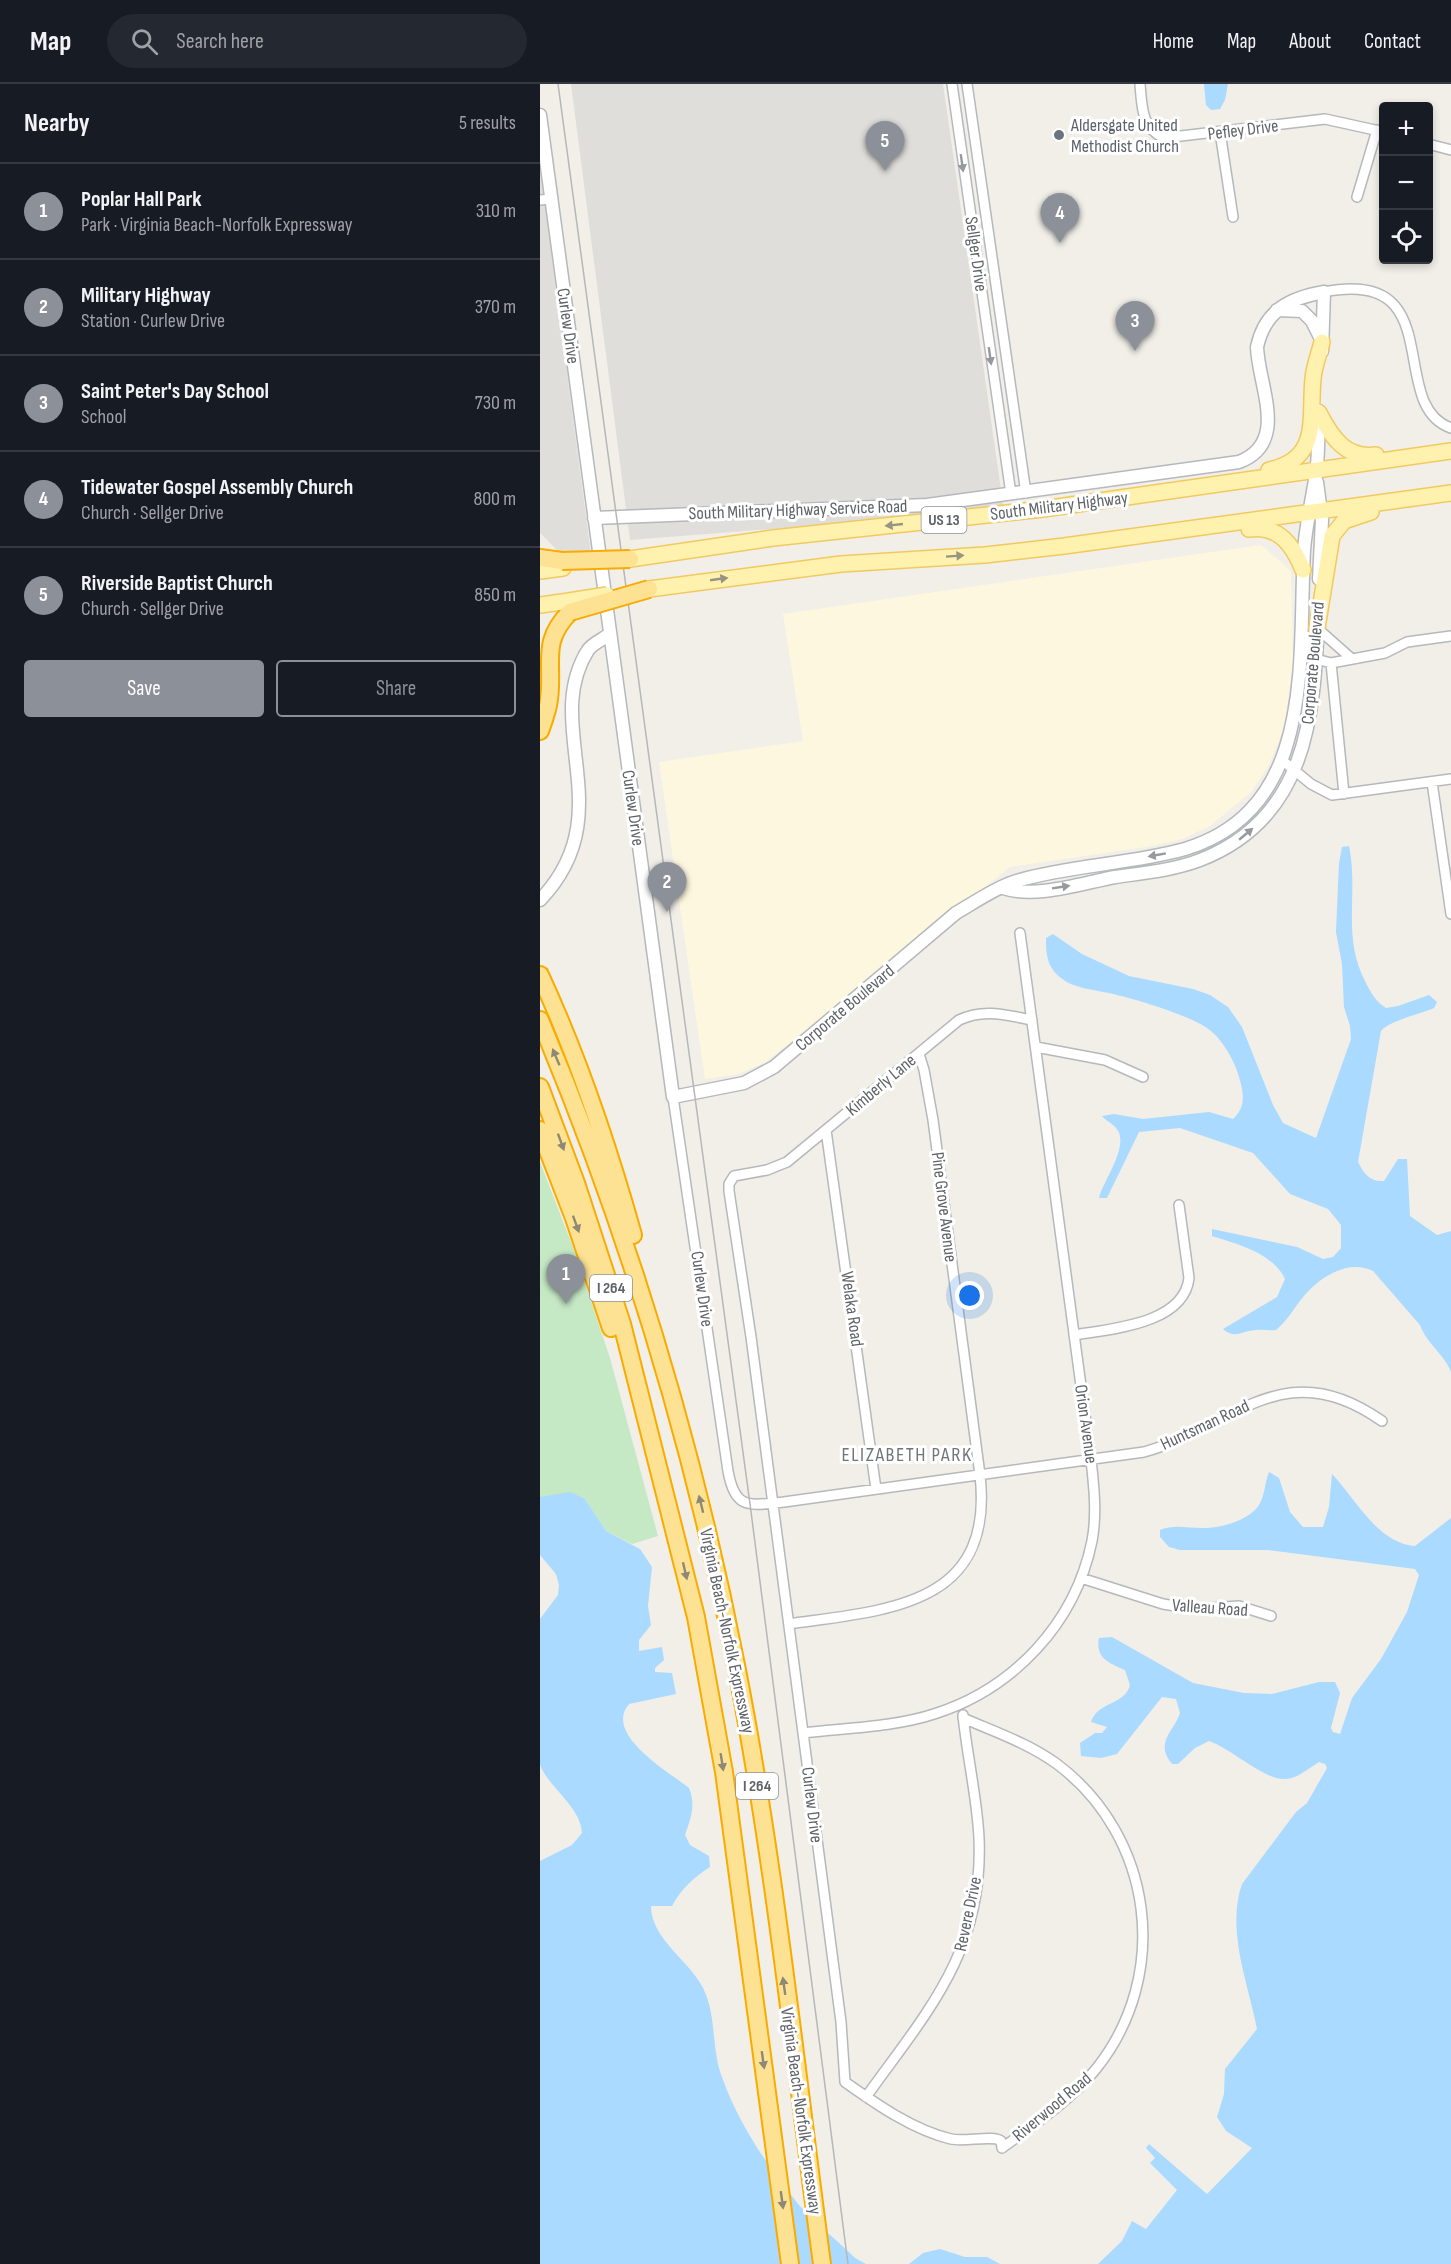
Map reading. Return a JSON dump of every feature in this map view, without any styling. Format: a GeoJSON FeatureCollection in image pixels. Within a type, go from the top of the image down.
{"type":"FeatureCollection","features":[{"type":"Feature","properties":{"kind":"highway"},"geometry":{"type":"LineString","coordinates":[[540,558],[563,565],[630,559]]}},
{"type":"Feature","properties":{"kind":"highway"},"geometry":{"type":"LineString","coordinates":[[540,731],[549,699],[546,655],[554,631],[569,606],[656,588]]}},
{"type":"Feature","properties":{"kind":"highway"},"geometry":{"type":"LineString","coordinates":[[540,975],[578,1064],[609,1153],[640,1260],[658,1350]]}},
{"type":"Feature","properties":{"kind":"highway","name":"Virginia Beach-Norfolk Expressway"},"geometry":{"type":"LineString","coordinates":[[540,1020],[594,1152],[658,1350],[698,1493],[739,1677],[765,1841],[822,2264]]}},
{"type":"Feature","properties":{"kind":"highway","name":"Virginia Beach-Norfolk Expressway"},"geometry":{"type":"LineString","coordinates":[[540,1087],[608,1277],[696,1617],[713,1705],[790,2264]]}},
{"type":"Feature","properties":{"kind":"highway"},"geometry":{"type":"LineString","coordinates":[[540,1130],[596,1277],[666,1494]]}},
{"type":"Feature","properties":{"kind":"main road"},"geometry":{"type":"LineString","coordinates":[[1203,487],[1286,466],[1300,456],[1310,435],[1313,376],[1322,342]]}},
{"type":"Feature","properties":{"kind":"main road"},"geometry":{"type":"LineString","coordinates":[[1319,413],[1334,438],[1356,455],[1364,457],[1417,449],[1451,450]]}},
{"type":"Feature","properties":{"kind":"main road","name":"South Military Highway"},"geometry":{"type":"LineString","coordinates":[[630,559],[685,553],[773,538],[1043,509],[1316,472],[1451,450]]}},
{"type":"Feature","properties":{"kind":"main road","name":"US 13"},"geometry":{"type":"LineString","coordinates":[[656,588],[841,564],[985,555],[1451,493]]}},
{"type":"Feature","properties":{"kind":"main road"},"geometry":{"type":"LineString","coordinates":[[1317,627],[1327,577],[1329,545],[1334,530],[1344,521],[1355,516],[1430,496]]}},
{"type":"Feature","properties":{"kind":"main road"},"geometry":{"type":"LineString","coordinates":[[1126,538],[1192,537],[1266,528],[1290,543],[1303,570]]}},
{"type":"Feature","properties":{"kind":"main road"},"geometry":{"type":"LineString","coordinates":[[540,571],[563,565]]}},
{"type":"Feature","properties":{"kind":"main road"},"geometry":{"type":"LineString","coordinates":[[540,605],[569,606]]}},
{"type":"Feature","properties":{"kind":"street","name":"Sellger Drive"},"geometry":{"type":"LineString","coordinates":[[952,84],[1011,494]]}},
{"type":"Feature","properties":{"kind":"street","name":"Sellger Drive"},"geometry":{"type":"LineString","coordinates":[[967,84],[1026,493]]}},
{"type":"Feature","properties":{"kind":"street","name":"Pefley Drive"},"geometry":{"type":"LineString","coordinates":[[1140,84],[1144,118],[1157,135],[1172,139],[1325,119],[1379,131]]}},
{"type":"Feature","properties":{"kind":"street","name":"Curlew Drive"},"geometry":{"type":"LineString","coordinates":[[540,115],[545,200],[594,518],[673,1097],[730,1484],[741,1502],[772,1503]]}},
{"type":"Feature","properties":{"kind":"street"},"geometry":{"type":"LineString","coordinates":[[958,130],[973,128]]}},
{"type":"Feature","properties":{"kind":"street"},"geometry":{"type":"LineString","coordinates":[[1220,132],[1233,217]]}},
{"type":"Feature","properties":{"kind":"street"},"geometry":{"type":"LineString","coordinates":[[1357,197],[1379,134]]}},
{"type":"Feature","properties":{"kind":"street"},"geometry":{"type":"LineString","coordinates":[[1433,145],[1451,150]]}},
{"type":"Feature","properties":{"kind":"street"},"geometry":{"type":"LineString","coordinates":[[979,271],[993,269]]}},
{"type":"Feature","properties":{"kind":"street"},"geometry":{"type":"LineString","coordinates":[[1276,310],[1300,296],[1348,288],[1374,290],[1385,295],[1403,309],[1413,329],[1428,409],[1439,422],[1451,428]]}},
{"type":"Feature","properties":{"kind":"street","name":"Corporate Boulevard"},"geometry":{"type":"LineString","coordinates":[[1003,888],[1039,890],[1199,861],[1248,833],[1279,800],[1295,771],[1309,725],[1316,659],[1314,512],[1323,292]]}},
{"type":"Feature","properties":{"kind":"street"},"geometry":{"type":"LineString","coordinates":[[1276,310],[1302,311],[1312,321],[1322,342]]}},
{"type":"Feature","properties":{"kind":"street","name":"South Military Highway Service Road"},"geometry":{"type":"LineString","coordinates":[[594,518],[886,508],[1026,493],[1239,462],[1254,455],[1266,439],[1269,421],[1257,347],[1266,323],[1276,310]]}},
{"type":"Feature","properties":{"kind":"street"},"geometry":{"type":"LineString","coordinates":[[986,320],[1000,318]]}},
{"type":"Feature","properties":{"kind":"street"},"geometry":{"type":"LineString","coordinates":[[1000,424],[1015,422]]}},
{"type":"Feature","properties":{"kind":"street","name":"Corporate Boulevard"},"geometry":{"type":"LineString","coordinates":[[673,1097],[733,1086],[757,1077],[774,1067],[956,914],[1003,888],[1020,880],[1168,853],[1213,838],[1256,803],[1268,788],[1282,760],[1296,706],[1303,570],[1314,512]]}},
{"type":"Feature","properties":{"kind":"street"},"geometry":{"type":"LineString","coordinates":[[1303,598],[1306,644],[1316,659],[1331,663],[1386,653],[1407,642],[1451,636]]}},
{"type":"Feature","properties":{"kind":"street"},"geometry":{"type":"LineString","coordinates":[[1317,627],[1352,659]]}},
{"type":"Feature","properties":{"kind":"street"},"geometry":{"type":"LineString","coordinates":[[540,900],[562,874],[577,834],[579,807],[570,710],[573,676],[588,650],[610,639]]}},
{"type":"Feature","properties":{"kind":"street"},"geometry":{"type":"LineString","coordinates":[[1331,663],[1344,794]]}},
{"type":"Feature","properties":{"kind":"street"},"geometry":{"type":"LineString","coordinates":[[1282,760],[1311,784],[1328,794],[1344,794],[1451,779]]}},
{"type":"Feature","properties":{"kind":"street"},"geometry":{"type":"LineString","coordinates":[[1432,782],[1451,914]]}},
{"type":"Feature","properties":{"kind":"street","name":"Orion Avenue"},"geometry":{"type":"LineString","coordinates":[[803,1733],[922,1717],[961,1704],[1008,1676],[1036,1652],[1062,1616],[1081,1578],[1092,1539],[1095,1491],[1020,933]]}},
{"type":"Feature","properties":{"kind":"street","name":"Kimberly Lane"},"geometry":{"type":"LineString","coordinates":[[734,1176],[777,1167],[826,1130],[959,1020],[970,1015],[990,1012],[1032,1020]]}},
{"type":"Feature","properties":{"kind":"street"},"geometry":{"type":"LineString","coordinates":[[1036,1047],[1104,1060],[1143,1077]]}},
{"type":"Feature","properties":{"kind":"street","name":"Pine Grove Avenue"},"geometry":{"type":"LineString","coordinates":[[789,1624],[902,1606],[922,1598],[945,1582],[966,1558],[976,1534],[982,1503],[980,1475],[933,1120],[919,1054]]}},
{"type":"Feature","properties":{"kind":"street","name":"Welaka Road"},"geometry":{"type":"LineString","coordinates":[[826,1130],[876,1489]]}},
{"type":"Feature","properties":{"kind":"street","name":"Curlew Drive"},"geometry":{"type":"LineString","coordinates":[[734,1176],[729,1184],[729,1191],[841,2022],[845,2082],[866,2097]]}},
{"type":"Feature","properties":{"kind":"street"},"geometry":{"type":"LineString","coordinates":[[1074,1335],[1141,1323],[1181,1300],[1188,1287],[1189,1278],[1179,1205]]}},
{"type":"Feature","properties":{"kind":"street","name":"Huntsman Road"},"geometry":{"type":"LineString","coordinates":[[772,1503],[1091,1460],[1161,1447],[1252,1402],[1290,1393],[1311,1392],[1332,1396],[1358,1406],[1383,1421]]}},
{"type":"Feature","properties":{"kind":"street","name":"Valleau Road"},"geometry":{"type":"LineString","coordinates":[[1081,1578],[1163,1604],[1195,1610],[1239,1606],[1271,1616]]}},
{"type":"Feature","properties":{"kind":"street","name":"Revere Drive"},"geometry":{"type":"LineString","coordinates":[[866,2097],[943,1987],[962,1952],[971,1917],[976,1896],[979,1838],[961,1704]]}},
{"type":"Feature","properties":{"kind":"street","name":"Riverwood Road"},"geometry":{"type":"LineString","coordinates":[[866,2097],[940,2135],[965,2141],[995,2138],[1001,2141],[1002,2148],[1040,2121],[1096,2069],[1123,2024],[1134,1994],[1142,1950],[1141,1911],[1130,1860],[1111,1821],[1075,1780],[1041,1754],[963,1718]]}},
{"type":"Feature","properties":{"kind":"shaded area"},"geometry":{"type":"Polygon","coordinates":[[[571,84],[943,84],[1004,511],[630,540],[571,84]]]}},
{"type":"Feature","properties":{"kind":"shaded area"},"geometry":{"type":"Polygon","coordinates":[[[540,168],[591,554],[558,551],[540,533],[540,168]]]}},
{"type":"Feature","properties":{"kind":"shaded area"},"geometry":{"type":"Polygon","coordinates":[[[1261,545],[1291,571],[1293,665],[1284,727],[1269,765],[1251,792],[1210,826],[1182,839],[1152,846],[1010,867],[767,1061],[739,1074],[705,1079],[659,762],[803,741],[783,614],[1261,545]]]}},
{"type":"Feature","properties":{"kind":"green space"},"geometry":{"type":"Polygon","coordinates":[[[540,1162],[574,1250],[610,1358],[658,1536],[632,1544],[606,1531],[585,1499],[540,1497],[540,1162]]]}},
{"type":"Feature","properties":{"kind":"water"},"geometry":{"type":"Polygon","coordinates":[[[1204,84],[1228,84],[1225,100],[1220,109],[1211,110],[1206,105],[1204,84]]]}},
{"type":"Feature","properties":{"kind":"water"},"geometry":{"type":"Polygon","coordinates":[[[1349,846],[1352,864],[1354,949],[1370,990],[1386,1008],[1429,995],[1437,1002],[1434,1008],[1398,1021],[1381,1031],[1358,1162],[1368,1176],[1384,1181],[1398,1159],[1407,1159],[1410,1216],[1437,1235],[1451,1231],[1451,1372],[1420,1325],[1373,1271],[1363,1268],[1343,1269],[1323,1278],[1314,1285],[1276,1330],[1252,1330],[1232,1334],[1223,1329],[1277,1297],[1285,1279],[1272,1262],[1243,1246],[1212,1236],[1212,1229],[1297,1247],[1323,1259],[1333,1257],[1341,1248],[1341,1225],[1328,1209],[1290,1194],[1253,1153],[1180,1128],[1139,1132],[1107,1198],[1099,1198],[1115,1163],[1120,1144],[1120,1135],[1116,1128],[1102,1116],[1114,1114],[1143,1119],[1209,1112],[1233,1119],[1242,1105],[1242,1089],[1228,1052],[1216,1036],[1203,1025],[1147,1003],[1071,984],[1056,974],[1047,955],[1046,938],[1053,934],[1082,954],[1129,976],[1193,989],[1210,995],[1228,1007],[1242,1027],[1273,1105],[1283,1123],[1316,1138],[1351,1039],[1350,1026],[1344,1007],[1342,964],[1336,932],[1339,863],[1342,847],[1349,846]]]}},
{"type":"Feature","properties":{"kind":"water"},"geometry":{"type":"Polygon","coordinates":[[[1269,1472],[1279,1478],[1290,1512],[1303,1527],[1323,1527],[1329,1507],[1332,1474],[1378,1528],[1389,1537],[1402,1543],[1415,1546],[1451,1518],[1451,2264],[1098,2264],[1122,2241],[1132,2221],[1146,2229],[1177,2190],[1150,2163],[1155,2158],[1146,2148],[1149,2144],[1207,2194],[1252,2148],[1226,2131],[1217,2117],[1224,2094],[1225,2069],[1257,2029],[1237,1938],[1238,1902],[1242,1884],[1296,1812],[1307,1803],[1327,1768],[1325,1764],[1319,1762],[1294,1777],[1277,1778],[1258,1770],[1228,1750],[1209,1741],[1195,1748],[1178,1764],[1172,1764],[1167,1756],[1165,1743],[1180,1713],[1176,1699],[1162,1697],[1117,1754],[1101,1758],[1081,1756],[1080,1743],[1095,1733],[1102,1733],[1107,1727],[1091,1722],[1094,1715],[1123,1696],[1130,1685],[1125,1670],[1104,1659],[1101,1655],[1098,1645],[1099,1638],[1112,1637],[1193,1683],[1244,1693],[1272,1694],[1319,1682],[1335,1682],[1340,1693],[1331,1728],[1333,1732],[1340,1734],[1352,1698],[1381,1659],[1407,1612],[1419,1575],[1415,1569],[1268,1550],[1180,1550],[1169,1547],[1160,1537],[1160,1530],[1165,1528],[1209,1528],[1243,1519],[1260,1503],[1269,1472]]]}},
{"type":"Feature","properties":{"kind":"water"},"geometry":{"type":"Polygon","coordinates":[[[570,1492],[585,1499],[606,1531],[640,1549],[652,1567],[648,1606],[651,1625],[639,1640],[639,1651],[662,1647],[664,1660],[655,1668],[655,1672],[672,1673],[676,1694],[629,1704],[623,1716],[625,1728],[631,1740],[642,1751],[689,1788],[692,1806],[685,1835],[690,1845],[709,1856],[710,1867],[688,1884],[672,1906],[651,1906],[657,1929],[703,1988],[710,2010],[716,2055],[722,2077],[745,2128],[799,2205],[855,2258],[866,2264],[540,2264],[540,1861],[572,1845],[582,1833],[571,1806],[550,1782],[540,1765],[540,1619],[558,1595],[559,1585],[556,1574],[540,1555],[540,1497],[570,1492]]]}},
{"type":"Feature","properties":{"kind":"water"},"geometry":{"type":"Polygon","coordinates":[[[940,2249],[965,2257],[987,2257],[1000,2264],[909,2264],[923,2253],[940,2249]]]}},
{"type":"Feature","properties":{"kind":"tram line"},"geometry":{"type":"LineString","coordinates":[[558,84],[750,1504],[848,2264]]}},
{"type":"Feature","properties":{"kind":"place","name":"Aldersgate United Methodist Church"},"geometry":{"type":"Point","coordinates":[1059,135]}},
{"type":"Feature","properties":{"kind":"place","name":"Riverside Baptist Church"},"geometry":{"type":"Point","coordinates":[885,171]}},
{"type":"Feature","properties":{"kind":"place","name":"Tidewater Gospel Assembly Church"},"geometry":{"type":"Point","coordinates":[1060,243]}},
{"type":"Feature","properties":{"kind":"place","name":"Saint Peter's Day School"},"geometry":{"type":"Point","coordinates":[1135,351]}},
{"type":"Feature","properties":{"kind":"place","name":"Military Highway"},"geometry":{"type":"Point","coordinates":[667,912]}},
{"type":"Feature","properties":{"kind":"place","name":"Poplar Hall Park"},"geometry":{"type":"Point","coordinates":[566,1304]}},
{"type":"Feature","properties":{"kind":"district","name":"ELIZABETH PARK"},"geometry":{"type":"Point","coordinates":[907,1455]}}]}
